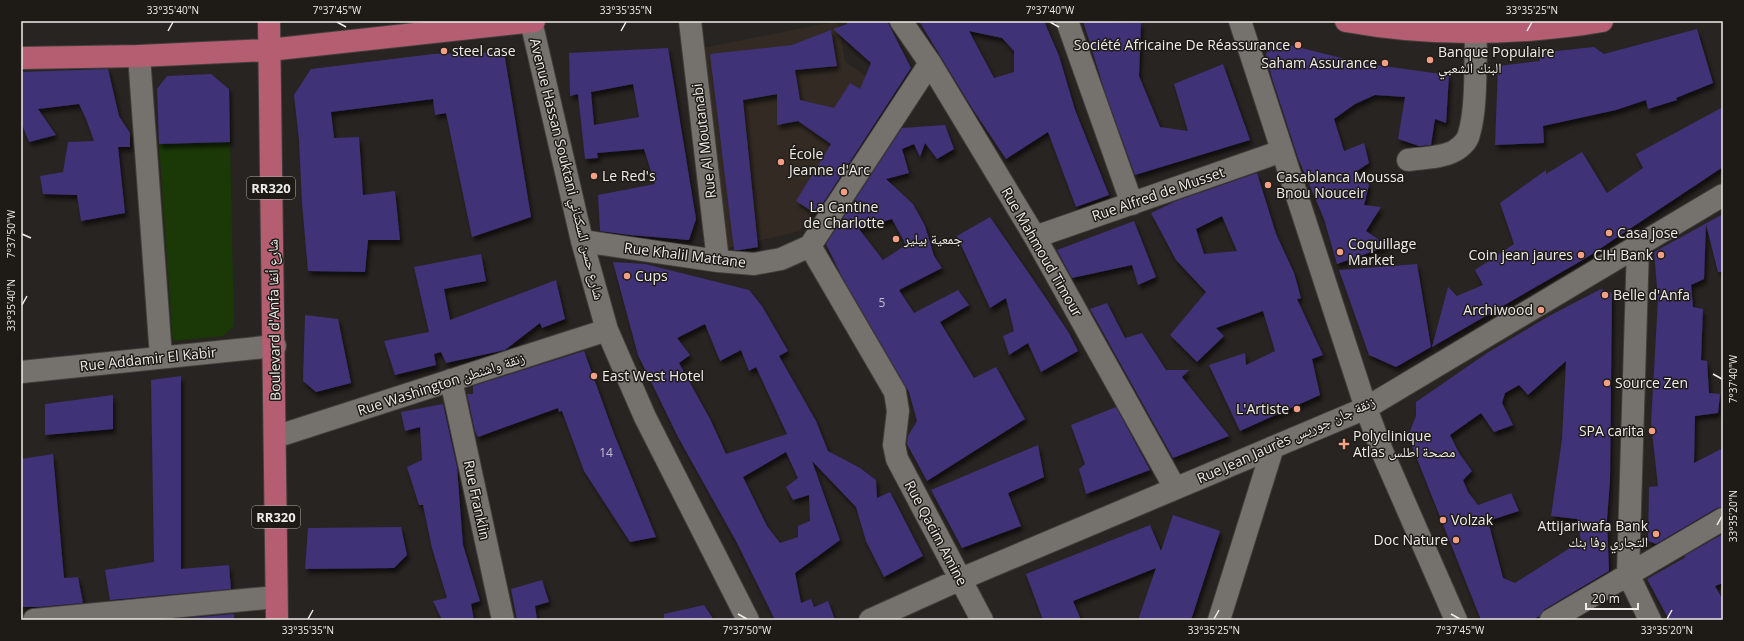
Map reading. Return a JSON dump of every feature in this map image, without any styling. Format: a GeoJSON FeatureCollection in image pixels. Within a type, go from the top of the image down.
{"type":"FeatureCollection","features":[{"type":"Feature","properties":{"kind":"main road","name":"Boulevard d'Anfa شارع أنفا"},"geometry":{"type":"LineString","coordinates":[[269,21],[275,346],[277,620]]}},
{"type":"Feature","properties":{"kind":"main road"},"geometry":{"type":"LineString","coordinates":[[21,58],[139,56],[269,50],[533,21]]}},
{"type":"Feature","properties":{"kind":"main road"},"geometry":{"type":"LineString","coordinates":[[1346,21],[1384,28],[1476,34],[1552,28],[1602,21]]}},
{"type":"Feature","properties":{"kind":"street","name":"Avenue Hassan Souktani شارع حسن السكتاني"},"geometry":{"type":"LineString","coordinates":[[533,21],[582,241],[607,330],[645,417],[748,620]]}},
{"type":"Feature","properties":{"kind":"street","name":"Rue Al Moutanabi"},"geometry":{"type":"LineString","coordinates":[[690,21],[718,260]]}},
{"type":"Feature","properties":{"kind":"street","name":"Rue Mahmoud Timour"},"geometry":{"type":"LineString","coordinates":[[901,21],[930,63],[1035,237],[1175,488]]}},
{"type":"Feature","properties":{"kind":"street"},"geometry":{"type":"LineString","coordinates":[[1067,21],[1132,204]]}},
{"type":"Feature","properties":{"kind":"street"},"geometry":{"type":"LineString","coordinates":[[1240,21],[1366,408],[1382,451],[1456,620]]}},
{"type":"Feature","properties":{"kind":"street"},"geometry":{"type":"LineString","coordinates":[[1408,160],[1446,154],[1454,151],[1464,144],[1469,135],[1472,120],[1476,34]]}},
{"type":"Feature","properties":{"kind":"street"},"geometry":{"type":"LineString","coordinates":[[139,56],[161,358]]}},
{"type":"Feature","properties":{"kind":"street"},"geometry":{"type":"LineString","coordinates":[[810,246],[930,63]]}},
{"type":"Feature","properties":{"kind":"street","name":"Rue Alfred de Musset"},"geometry":{"type":"LineString","coordinates":[[1035,237],[1282,151]]}},
{"type":"Feature","properties":{"kind":"street","name":"Rue Jean Jaurès زنقة جان جوريس"},"geometry":{"type":"LineString","coordinates":[[870,620],[961,579],[1366,408],[1723,195]]}},
{"type":"Feature","properties":{"kind":"street","name":"Rue Khalil Mattane"},"geometry":{"type":"LineString","coordinates":[[582,241],[754,264],[781,259],[810,246]]}},
{"type":"Feature","properties":{"kind":"street","name":"Rue Qacim Amine"},"geometry":{"type":"LineString","coordinates":[[810,246],[895,392],[898,411],[894,445],[897,459],[982,620]]}},
{"type":"Feature","properties":{"kind":"street"},"geometry":{"type":"LineString","coordinates":[[1638,246],[1628,574],[1650,620]]}},
{"type":"Feature","properties":{"kind":"street","name":"Rue Washington زنقة واشنطن"},"geometry":{"type":"LineString","coordinates":[[275,437],[607,330]]}},
{"type":"Feature","properties":{"kind":"street","name":"Rue Addamir El Kabir"},"geometry":{"type":"LineString","coordinates":[[21,372],[275,346]]}},
{"type":"Feature","properties":{"kind":"street","name":"Rue Franklin"},"geometry":{"type":"LineString","coordinates":[[451,380],[503,620]]}},
{"type":"Feature","properties":{"kind":"street"},"geometry":{"type":"LineString","coordinates":[[1219,620],[1273,447]]}},
{"type":"Feature","properties":{"kind":"street"},"geometry":{"type":"LineString","coordinates":[[1551,620],[1723,519]]}},
{"type":"Feature","properties":{"kind":"street"},"geometry":{"type":"LineString","coordinates":[[34,620],[110,616],[276,598]]}},
{"type":"Feature","properties":{"kind":"shaded area","name":"École Jeanne d'Arc"},"geometry":{"type":"Polygon","coordinates":[[[838,21],[845,62],[890,92],[800,231],[728,248],[703,48],[838,21]]]}},
{"type":"Feature","properties":{"kind":"green space"},"geometry":{"type":"Polygon","coordinates":[[[230,142],[234,326],[223,336],[173,341],[159,144],[230,142]]]}},
{"type":"Feature","properties":{"kind":"building"},"geometry":{"type":"Polygon","coordinates":[[[847,21],[887,21],[911,68],[816,214],[796,201],[831,144],[798,121],[777,125],[777,94],[743,100],[758,247],[734,250],[710,54],[792,45],[831,30],[837,66],[795,70],[800,100],[834,108],[850,83],[860,89],[871,63],[833,29],[847,24],[847,21]]]}},
{"type":"Feature","properties":{"kind":"building"},"geometry":{"type":"Polygon","coordinates":[[[919,21],[1044,21],[1059,56],[1075,110],[1109,195],[1076,207],[1048,132],[1006,159],[972,108],[919,21]],[[969,31],[994,78],[1014,72],[1014,51],[1002,38],[969,31]]]}},
{"type":"Feature","properties":{"kind":"building"},"geometry":{"type":"Polygon","coordinates":[[[1083,21],[1141,23],[1139,76],[1160,127],[1188,131],[1174,84],[1223,64],[1250,140],[1135,175],[1105,92],[1083,21]]]}},
{"type":"Feature","properties":{"kind":"building"},"geometry":{"type":"Polygon","coordinates":[[[1697,29],[1713,83],[1676,98],[1677,100],[1648,109],[1646,100],[1616,110],[1543,126],[1544,143],[1495,145],[1498,66],[1540,61],[1538,53],[1594,47],[1604,54],[1697,29]]]}},
{"type":"Feature","properties":{"kind":"building"},"geometry":{"type":"Polygon","coordinates":[[[1274,41],[1361,63],[1449,75],[1446,123],[1435,119],[1431,145],[1419,146],[1398,139],[1405,97],[1375,95],[1355,104],[1334,119],[1344,151],[1364,143],[1369,163],[1357,171],[1369,185],[1364,205],[1381,207],[1366,231],[1388,246],[1337,264],[1324,219],[1298,158],[1272,78],[1266,54],[1274,41]]]}},
{"type":"Feature","properties":{"kind":"building"},"geometry":{"type":"Polygon","coordinates":[[[668,48],[696,219],[689,240],[600,231],[598,195],[655,184],[644,149],[597,153],[598,158],[585,159],[578,94],[570,96],[569,53],[668,48]],[[633,84],[591,92],[594,125],[639,117],[633,84]]]}},
{"type":"Feature","properties":{"kind":"building"},"geometry":{"type":"Polygon","coordinates":[[[504,52],[531,217],[472,237],[446,113],[435,115],[433,99],[331,112],[334,138],[359,137],[363,195],[395,191],[400,240],[368,240],[365,272],[308,271],[302,203],[299,140],[294,95],[311,69],[433,54],[504,52]]]}},
{"type":"Feature","properties":{"kind":"building"},"geometry":{"type":"Polygon","coordinates":[[[108,69],[119,116],[130,133],[130,147],[118,147],[125,213],[81,221],[77,195],[43,194],[40,176],[63,172],[68,142],[94,141],[86,119],[79,104],[38,109],[56,135],[29,142],[21,122],[21,72],[108,69]]]}},
{"type":"Feature","properties":{"kind":"building"},"geometry":{"type":"Polygon","coordinates":[[[211,74],[229,89],[230,142],[159,144],[157,89],[167,76],[211,74]]]}},
{"type":"Feature","properties":{"kind":"building"},"geometry":{"type":"Polygon","coordinates":[[[1723,107],[1723,167],[1586,258],[1432,347],[1448,287],[1457,296],[1483,285],[1475,270],[1514,244],[1500,203],[1546,170],[1546,174],[1582,152],[1607,193],[1643,168],[1636,154],[1723,107]]]}},
{"type":"Feature","properties":{"kind":"building"},"geometry":{"type":"Polygon","coordinates":[[[945,125],[954,149],[937,159],[925,143],[920,157],[914,144],[902,149],[909,173],[886,179],[913,204],[925,226],[934,256],[942,268],[899,290],[914,313],[958,290],[969,305],[940,322],[974,378],[996,367],[1025,419],[927,481],[907,444],[908,436],[917,421],[909,392],[841,275],[826,244],[902,128],[945,125]],[[892,219],[859,229],[883,260],[906,245],[892,219]]]}},
{"type":"Feature","properties":{"kind":"building"},"geometry":{"type":"Polygon","coordinates":[[[1257,173],[1276,234],[1294,273],[1301,298],[1297,299],[1323,355],[1312,359],[1320,395],[1240,431],[1209,365],[1245,353],[1246,365],[1275,351],[1263,311],[1216,328],[1224,336],[1197,362],[1170,335],[1206,292],[1176,260],[1151,213],[1176,201],[1257,173]],[[1222,216],[1196,229],[1204,254],[1237,251],[1222,216]]]}},
{"type":"Feature","properties":{"kind":"building"},"geometry":{"type":"Polygon","coordinates":[[[1723,214],[1723,272],[1718,272],[1706,224],[1704,279],[1691,285],[1693,307],[1703,309],[1701,360],[1707,361],[1709,393],[1720,394],[1718,413],[1695,416],[1694,463],[1723,448],[1723,507],[1717,508],[1656,544],[1648,541],[1649,487],[1658,486],[1651,423],[1658,299],[1654,252],[1723,214]]]}},
{"type":"Feature","properties":{"kind":"building"},"geometry":{"type":"Polygon","coordinates":[[[990,217],[1069,333],[1078,351],[1041,372],[1028,343],[1009,355],[1003,336],[1014,331],[1006,298],[990,308],[957,236],[990,217]]]}},
{"type":"Feature","properties":{"kind":"building"},"geometry":{"type":"Polygon","coordinates":[[[1134,221],[1156,277],[1138,285],[1132,265],[1072,278],[1057,250],[1134,221]]]}},
{"type":"Feature","properties":{"kind":"building"},"geometry":{"type":"Polygon","coordinates":[[[481,254],[486,281],[444,289],[450,320],[556,280],[565,319],[542,328],[540,323],[505,350],[446,363],[441,352],[434,354],[436,365],[395,375],[384,341],[429,332],[414,267],[481,254]]]}},
{"type":"Feature","properties":{"kind":"building"},"geometry":{"type":"Polygon","coordinates":[[[613,262],[645,264],[749,290],[762,306],[788,351],[779,356],[816,421],[828,451],[860,468],[876,480],[877,498],[890,492],[923,556],[884,577],[866,541],[856,507],[812,461],[840,540],[795,573],[801,603],[811,599],[814,607],[828,601],[835,620],[775,620],[737,543],[678,437],[638,355],[613,262]],[[705,324],[677,338],[690,355],[679,363],[710,419],[726,454],[787,434],[756,367],[749,371],[741,350],[720,361],[705,324]],[[786,452],[743,477],[767,526],[780,543],[798,537],[798,526],[810,521],[809,495],[793,500],[786,487],[798,478],[786,452]]]}},
{"type":"Feature","properties":{"kind":"building"},"geometry":{"type":"Polygon","coordinates":[[[1417,264],[1431,347],[1396,367],[1369,355],[1339,270],[1417,264]]]}},
{"type":"Feature","properties":{"kind":"building"},"geometry":{"type":"Polygon","coordinates":[[[1601,289],[1612,293],[1610,480],[1607,520],[1609,571],[1545,609],[1540,616],[1532,620],[1481,620],[1408,436],[1416,416],[1416,402],[1487,353],[1549,316],[1601,289]],[[1566,361],[1528,395],[1519,385],[1505,393],[1502,403],[1513,425],[1494,432],[1481,413],[1450,435],[1459,453],[1472,471],[1463,480],[1468,492],[1478,505],[1511,493],[1519,511],[1488,521],[1503,578],[1515,583],[1581,541],[1577,519],[1551,516],[1562,439],[1566,361]]]}},
{"type":"Feature","properties":{"kind":"building"},"geometry":{"type":"Polygon","coordinates":[[[1107,303],[1125,338],[1142,333],[1166,370],[1189,370],[1182,377],[1229,436],[1173,458],[1090,309],[1107,303]]]}},
{"type":"Feature","properties":{"kind":"building"},"geometry":{"type":"Polygon","coordinates":[[[305,315],[338,319],[351,383],[316,392],[303,381],[305,315]]]}},
{"type":"Feature","properties":{"kind":"building"},"geometry":{"type":"Polygon","coordinates":[[[584,351],[614,434],[656,537],[630,542],[584,471],[562,411],[559,412],[558,408],[478,437],[475,431],[467,394],[473,394],[473,386],[584,351]]]}},
{"type":"Feature","properties":{"kind":"building"},"geometry":{"type":"Polygon","coordinates":[[[181,376],[181,569],[229,565],[231,589],[110,600],[105,570],[154,562],[151,380],[181,376]]]}},
{"type":"Feature","properties":{"kind":"building"},"geometry":{"type":"Polygon","coordinates":[[[113,395],[113,429],[45,435],[45,404],[113,395]]]}},
{"type":"Feature","properties":{"kind":"building"},"geometry":{"type":"Polygon","coordinates":[[[443,404],[457,467],[463,545],[480,601],[471,604],[474,620],[442,620],[433,601],[447,598],[432,548],[423,505],[419,505],[407,467],[422,460],[420,427],[405,431],[401,412],[443,404]]]}},
{"type":"Feature","properties":{"kind":"building"},"geometry":{"type":"Polygon","coordinates":[[[1116,407],[1150,470],[1086,494],[1079,469],[1085,464],[1071,425],[1116,407]]]}},
{"type":"Feature","properties":{"kind":"building"},"geometry":{"type":"Polygon","coordinates":[[[1038,445],[1044,477],[1008,493],[1021,526],[962,548],[931,490],[1038,445]]]}},
{"type":"Feature","properties":{"kind":"building"},"geometry":{"type":"Polygon","coordinates":[[[53,454],[64,578],[78,577],[83,603],[21,607],[21,459],[53,454]]]}},
{"type":"Feature","properties":{"kind":"building"},"geometry":{"type":"Polygon","coordinates":[[[1173,515],[1220,531],[1191,620],[1138,620],[1156,568],[1073,601],[1081,620],[1043,620],[1026,574],[1150,525],[1161,551],[1173,515]]]}},
{"type":"Feature","properties":{"kind":"building"},"geometry":{"type":"Polygon","coordinates":[[[401,527],[407,555],[394,568],[305,569],[308,528],[401,527]]]}},
{"type":"Feature","properties":{"kind":"building"},"geometry":{"type":"Polygon","coordinates":[[[1723,534],[1723,583],[1715,586],[1723,600],[1723,620],[1669,620],[1647,579],[1723,534]]]}},
{"type":"Feature","properties":{"kind":"building"},"geometry":{"type":"Polygon","coordinates":[[[542,580],[549,602],[535,606],[537,620],[517,620],[511,589],[542,580]]]}},
{"type":"Feature","properties":{"kind":"building"},"geometry":{"type":"Polygon","coordinates":[[[704,605],[714,620],[664,620],[664,614],[704,605]]]}},
{"type":"Feature","properties":{"kind":"building"},"geometry":{"type":"Polygon","coordinates":[[[234,614],[234,620],[166,620],[234,614]]]}},
{"type":"Feature","properties":{"kind":"place","name":"Société Africaine De Réassurance"},"geometry":{"type":"Point","coordinates":[1298,45]}},
{"type":"Feature","properties":{"kind":"place","name":"steel case"},"geometry":{"type":"Point","coordinates":[444,51]}},
{"type":"Feature","properties":{"kind":"place","name":"Banque Populaire البنك الشعبي"},"geometry":{"type":"Point","coordinates":[1430,60]}},
{"type":"Feature","properties":{"kind":"place","name":"Saham Assurance"},"geometry":{"type":"Point","coordinates":[1385,63]}},
{"type":"Feature","properties":{"kind":"place","name":"École Jeanne d'Arc"},"geometry":{"type":"Point","coordinates":[781,162]}},
{"type":"Feature","properties":{"kind":"place","name":"Le Red's"},"geometry":{"type":"Point","coordinates":[594,176]}},
{"type":"Feature","properties":{"kind":"place","name":"Casablanca Moussa Bnou Nouceir"},"geometry":{"type":"Point","coordinates":[1268,185]}},
{"type":"Feature","properties":{"kind":"place","name":"La Cantine de Charlotte"},"geometry":{"type":"Point","coordinates":[844,192]}},
{"type":"Feature","properties":{"kind":"place","name":"Casa jose"},"geometry":{"type":"Point","coordinates":[1609,233]}},
{"type":"Feature","properties":{"kind":"place","name":"جمعية بيلير"},"geometry":{"type":"Point","coordinates":[896,239]}},
{"type":"Feature","properties":{"kind":"place","name":"Coquillage Market"},"geometry":{"type":"Point","coordinates":[1340,252]}},
{"type":"Feature","properties":{"kind":"place","name":"Coin jean jaures"},"geometry":{"type":"Point","coordinates":[1581,255]}},
{"type":"Feature","properties":{"kind":"place","name":"CIH Bank"},"geometry":{"type":"Point","coordinates":[1661,255]}},
{"type":"Feature","properties":{"kind":"place","name":"Cups"},"geometry":{"type":"Point","coordinates":[627,276]}},
{"type":"Feature","properties":{"kind":"place","name":"Belle d'Anfa"},"geometry":{"type":"Point","coordinates":[1605,295]}},
{"type":"Feature","properties":{"kind":"place","name":"Archiwood"},"geometry":{"type":"Point","coordinates":[1541,310]}},
{"type":"Feature","properties":{"kind":"place","name":"East West Hotel"},"geometry":{"type":"Point","coordinates":[594,376]}},
{"type":"Feature","properties":{"kind":"place","name":"Source Zen"},"geometry":{"type":"Point","coordinates":[1607,383]}},
{"type":"Feature","properties":{"kind":"place","name":"L'Artiste"},"geometry":{"type":"Point","coordinates":[1297,409]}},
{"type":"Feature","properties":{"kind":"place","name":"SPA carita"},"geometry":{"type":"Point","coordinates":[1652,431]}},
{"type":"Feature","properties":{"kind":"place","name":"Polyclinique Atlas مصحة اطلس"},"geometry":{"type":"Point","coordinates":[1344,444]}},
{"type":"Feature","properties":{"kind":"place","name":"Volzak"},"geometry":{"type":"Point","coordinates":[1443,520]}},
{"type":"Feature","properties":{"kind":"place","name":"Attijariwafa Bank التجاري وفا بنك"},"geometry":{"type":"Point","coordinates":[1656,534]}},
{"type":"Feature","properties":{"kind":"place","name":"Doc Nature"},"geometry":{"type":"Point","coordinates":[1456,540]}}]}
